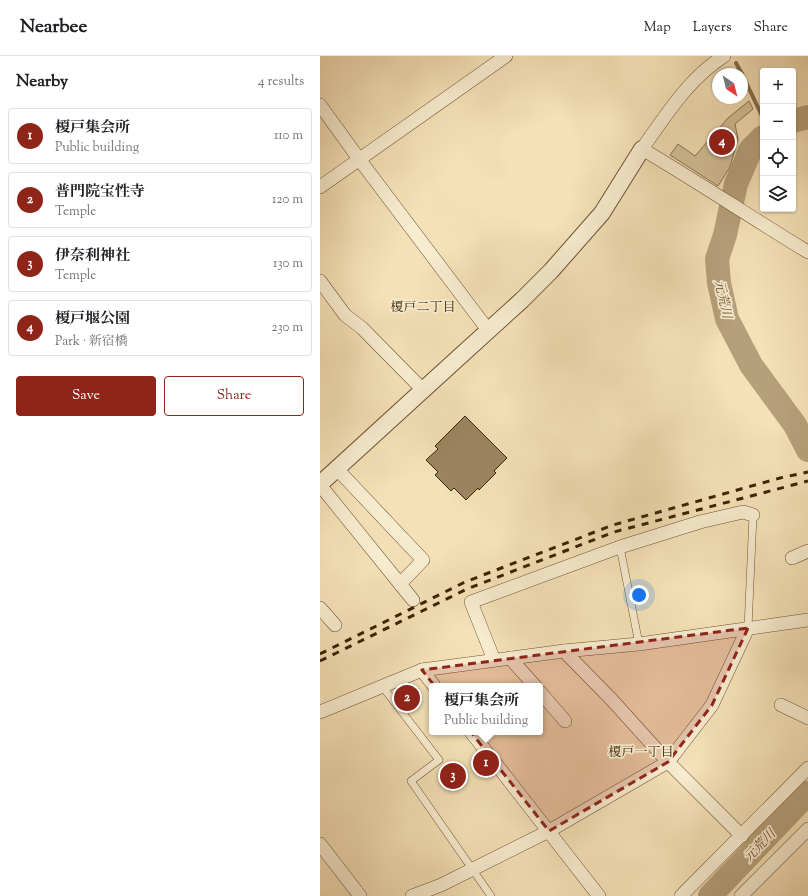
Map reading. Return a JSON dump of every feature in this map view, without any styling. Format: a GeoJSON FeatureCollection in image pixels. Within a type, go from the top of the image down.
{"type":"FeatureCollection","features":[{"type":"Feature","properties":{"kind":"street"},"geometry":{"type":"LineString","coordinates":[[320,187],[506,56]]}},
{"type":"Feature","properties":{"kind":"street"},"geometry":{"type":"LineString","coordinates":[[413,600],[320,485],[522,300],[551,271],[602,213],[642,149],[684,92],[704,70],[724,56]]}},
{"type":"Feature","properties":{"kind":"street"},"geometry":{"type":"LineString","coordinates":[[320,105],[488,330]]}},
{"type":"Feature","properties":{"kind":"street"},"geometry":{"type":"LineString","coordinates":[[642,149],[808,252]]}},
{"type":"Feature","properties":{"kind":"street"},"geometry":{"type":"LineString","coordinates":[[320,280],[345,314],[362,328],[422,390]]}},
{"type":"Feature","properties":{"kind":"street"},"geometry":{"type":"LineString","coordinates":[[337,469],[423,560],[400,584]]}},
{"type":"Feature","properties":{"kind":"street"},"geometry":{"type":"LineString","coordinates":[[494,660],[471,602],[620,547],[700,522],[743,512],[753,515]]}},
{"type":"Feature","properties":{"kind":"street"},"geometry":{"type":"LineString","coordinates":[[792,558],[808,551]]}},
{"type":"Feature","properties":{"kind":"street"},"geometry":{"type":"LineString","coordinates":[[320,608],[336,625]]}},
{"type":"Feature","properties":{"kind":"street"},"geometry":{"type":"LineString","coordinates":[[320,712],[422,670],[564,651],[639,644],[808,620]]}},
{"type":"Feature","properties":{"kind":"street"},"geometry":{"type":"LineString","coordinates":[[412,896],[441,885],[549,831],[668,762],[712,705],[748,628]]}},
{"type":"Feature","properties":{"kind":"street"},"geometry":{"type":"LineString","coordinates":[[564,651],[612,700],[668,762],[742,836]]}},
{"type":"Feature","properties":{"kind":"street"},"geometry":{"type":"LineString","coordinates":[[510,658],[532,683]]}},
{"type":"Feature","properties":{"kind":"street"},"geometry":{"type":"LineString","coordinates":[[422,670],[432,683]]}},
{"type":"Feature","properties":{"kind":"street"},"geometry":{"type":"LineString","coordinates":[[543,695],[565,721]]}},
{"type":"Feature","properties":{"kind":"street"},"geometry":{"type":"LineString","coordinates":[[781,705],[808,718]]}},
{"type":"Feature","properties":{"kind":"street"},"geometry":{"type":"LineString","coordinates":[[473,735],[599,896]]}},
{"type":"Feature","properties":{"kind":"street"},"geometry":{"type":"LineString","coordinates":[[681,896],[808,768]]}},
{"type":"Feature","properties":{"kind":"street"},"geometry":{"type":"LineString","coordinates":[[741,896],[808,829]]}},
{"type":"Feature","properties":{"kind":"street"},"geometry":{"type":"LineString","coordinates":[[320,844],[360,896]]}},
{"type":"Feature","properties":{"kind":"lane"},"geometry":{"type":"LineString","coordinates":[[748,628],[753,515]]}},
{"type":"Feature","properties":{"kind":"lane"},"geometry":{"type":"LineString","coordinates":[[620,547],[639,644]]}},
{"type":"Feature","properties":{"kind":"lane"},"geometry":{"type":"LineString","coordinates":[[382,686],[439,760],[412,781],[492,896]]}},
{"type":"Feature","properties":{"kind":"highlighted area"},"geometry":{"type":"Polygon","coordinates":[[[748,628],[712,705],[668,762],[549,831],[422,670],[748,628]]]}},
{"type":"Feature","properties":{"kind":"shaded area"},"geometry":{"type":"Polygon","coordinates":[[[749,101],[753,109],[735,124],[738,139],[730,167],[718,186],[670,155],[678,144],[695,156],[728,118],[745,104],[748,104],[749,101]]]}},
{"type":"Feature","properties":{"kind":"building"},"geometry":{"type":"Polygon","coordinates":[[[465,416],[507,458],[494,471],[496,473],[479,490],[478,488],[466,500],[454,488],[451,491],[435,475],[438,472],[426,460],[438,449],[435,446],[465,416]]]}},
{"type":"Feature","properties":{"kind":"waterway"},"geometry":{"type":"LineString","coordinates":[[736,63],[739,68]]}},
{"type":"Feature","properties":{"kind":"waterway"},"geometry":{"type":"LineString","coordinates":[[748,87],[760,112]]}},
{"type":"Feature","properties":{"kind":"waterway","name":"元荒川"},"geometry":{"type":"LineString","coordinates":[[796,120],[808,117]]}},
{"type":"Feature","properties":{"kind":"waterway","name":"元荒川"},"geometry":{"type":"LineString","coordinates":[[760,140],[751,149],[736,184],[725,235],[717,259],[719,283],[727,319],[751,365],[795,425],[808,450]]}},
{"type":"Feature","properties":{"kind":"waterway","name":"元荒川"},"geometry":{"type":"LineString","coordinates":[[710,896],[808,793]]}},
{"type":"Feature","properties":{"kind":"railway"},"geometry":{"type":"LineString","coordinates":[[320,654],[465,582],[613,525],[780,478],[808,472]]}},
{"type":"Feature","properties":{"kind":"railway"},"geometry":{"type":"LineString","coordinates":[[320,661],[467,589],[614,532],[808,481]]}},
{"type":"Feature","properties":{"kind":"place","name":"榎戸堰公園"},"geometry":{"type":"Point","coordinates":[722,142]}},
{"type":"Feature","properties":{"kind":"place","name":"普門院宝性寺"},"geometry":{"type":"Point","coordinates":[407,698]}},
{"type":"Feature","properties":{"kind":"place","name":"榎戸集会所"},"geometry":{"type":"Point","coordinates":[486,763]}},
{"type":"Feature","properties":{"kind":"place","name":"伊奈利神社"},"geometry":{"type":"Point","coordinates":[453,776]}},
{"type":"Feature","properties":{"kind":"district","name":"榎戸二丁目"},"geometry":{"type":"Point","coordinates":[423,306]}},
{"type":"Feature","properties":{"kind":"district","name":"榎戸一丁目"},"geometry":{"type":"Point","coordinates":[641,751]}}]}
